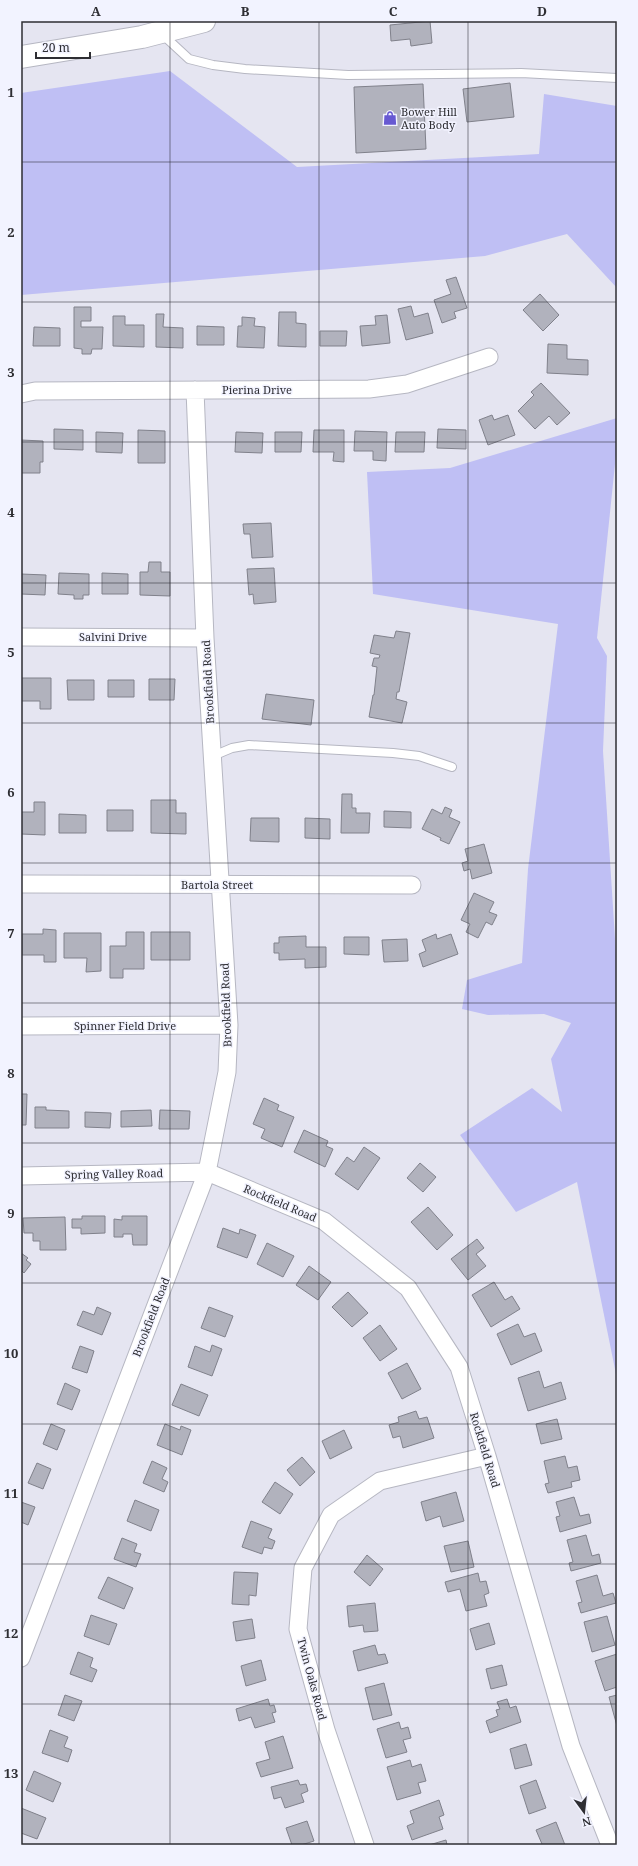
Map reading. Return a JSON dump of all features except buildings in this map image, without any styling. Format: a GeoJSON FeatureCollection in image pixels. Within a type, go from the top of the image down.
{"type":"FeatureCollection","features":[{"type":"Feature","properties":{"kind":"main road"},"geometry":{"type":"LineString","coordinates":[[21,57],[142,37],[204,21]]}},
{"type":"Feature","properties":{"kind":"street","name":"Pierina Drive"},"geometry":{"type":"LineString","coordinates":[[21,394],[35,391],[369,390],[407,384],[489,357]]}},
{"type":"Feature","properties":{"kind":"street","name":"Brookfield Road"},"geometry":{"type":"LineString","coordinates":[[21,1658],[207,1172],[227,1072],[229,1025],[205,638],[196,390]]}},
{"type":"Feature","properties":{"kind":"street","name":"Salvini Drive"},"geometry":{"type":"LineString","coordinates":[[21,637],[205,638]]}},
{"type":"Feature","properties":{"kind":"street","name":"Bartola Street"},"geometry":{"type":"LineString","coordinates":[[21,884],[412,885]]}},
{"type":"Feature","properties":{"kind":"street","name":"Spinner Field Drive"},"geometry":{"type":"LineString","coordinates":[[21,1026],[229,1025]]}},
{"type":"Feature","properties":{"kind":"street","name":"Spring Valley Road"},"geometry":{"type":"LineString","coordinates":[[21,1176],[207,1172]]}},
{"type":"Feature","properties":{"kind":"street","name":"Rockfield Road"},"geometry":{"type":"LineString","coordinates":[[207,1172],[324,1221],[408,1288],[459,1366],[488,1456],[571,1746],[610,1845]]}},
{"type":"Feature","properties":{"kind":"street","name":"Twin Oaks Road"},"geometry":{"type":"LineString","coordinates":[[365,1845],[326,1730],[298,1629],[303,1568],[331,1515],[380,1481],[488,1456]]}},
{"type":"Feature","properties":{"kind":"lane"},"geometry":{"type":"LineString","coordinates":[[160,32],[189,59],[213,65],[245,69],[348,75],[521,73],[617,78]]}},
{"type":"Feature","properties":{"kind":"lane"},"geometry":{"type":"LineString","coordinates":[[213,756],[232,748],[249,745],[393,752],[419,756],[452,767]]}},
{"type":"Feature","properties":{"kind":"shaded area"},"geometry":{"type":"Polygon","coordinates":[[[170,71],[297,167],[539,154],[544,94],[617,106],[617,288],[567,234],[485,256],[21,295],[21,93],[170,71]]]}},
{"type":"Feature","properties":{"kind":"shaded area"},"geometry":{"type":"Polygon","coordinates":[[[617,418],[617,445],[597,638],[607,656],[603,751],[617,970],[617,1379],[577,1182],[516,1212],[460,1135],[532,1088],[562,1112],[551,1059],[571,1023],[544,1014],[488,1015],[462,1009],[467,980],[522,963],[528,869],[558,624],[373,594],[367,472],[450,468],[617,418]]]}},
{"type":"Feature","properties":{"kind":"place","name":"Bower Hill Auto Body"},"geometry":{"type":"Point","coordinates":[390,118]}}]}
